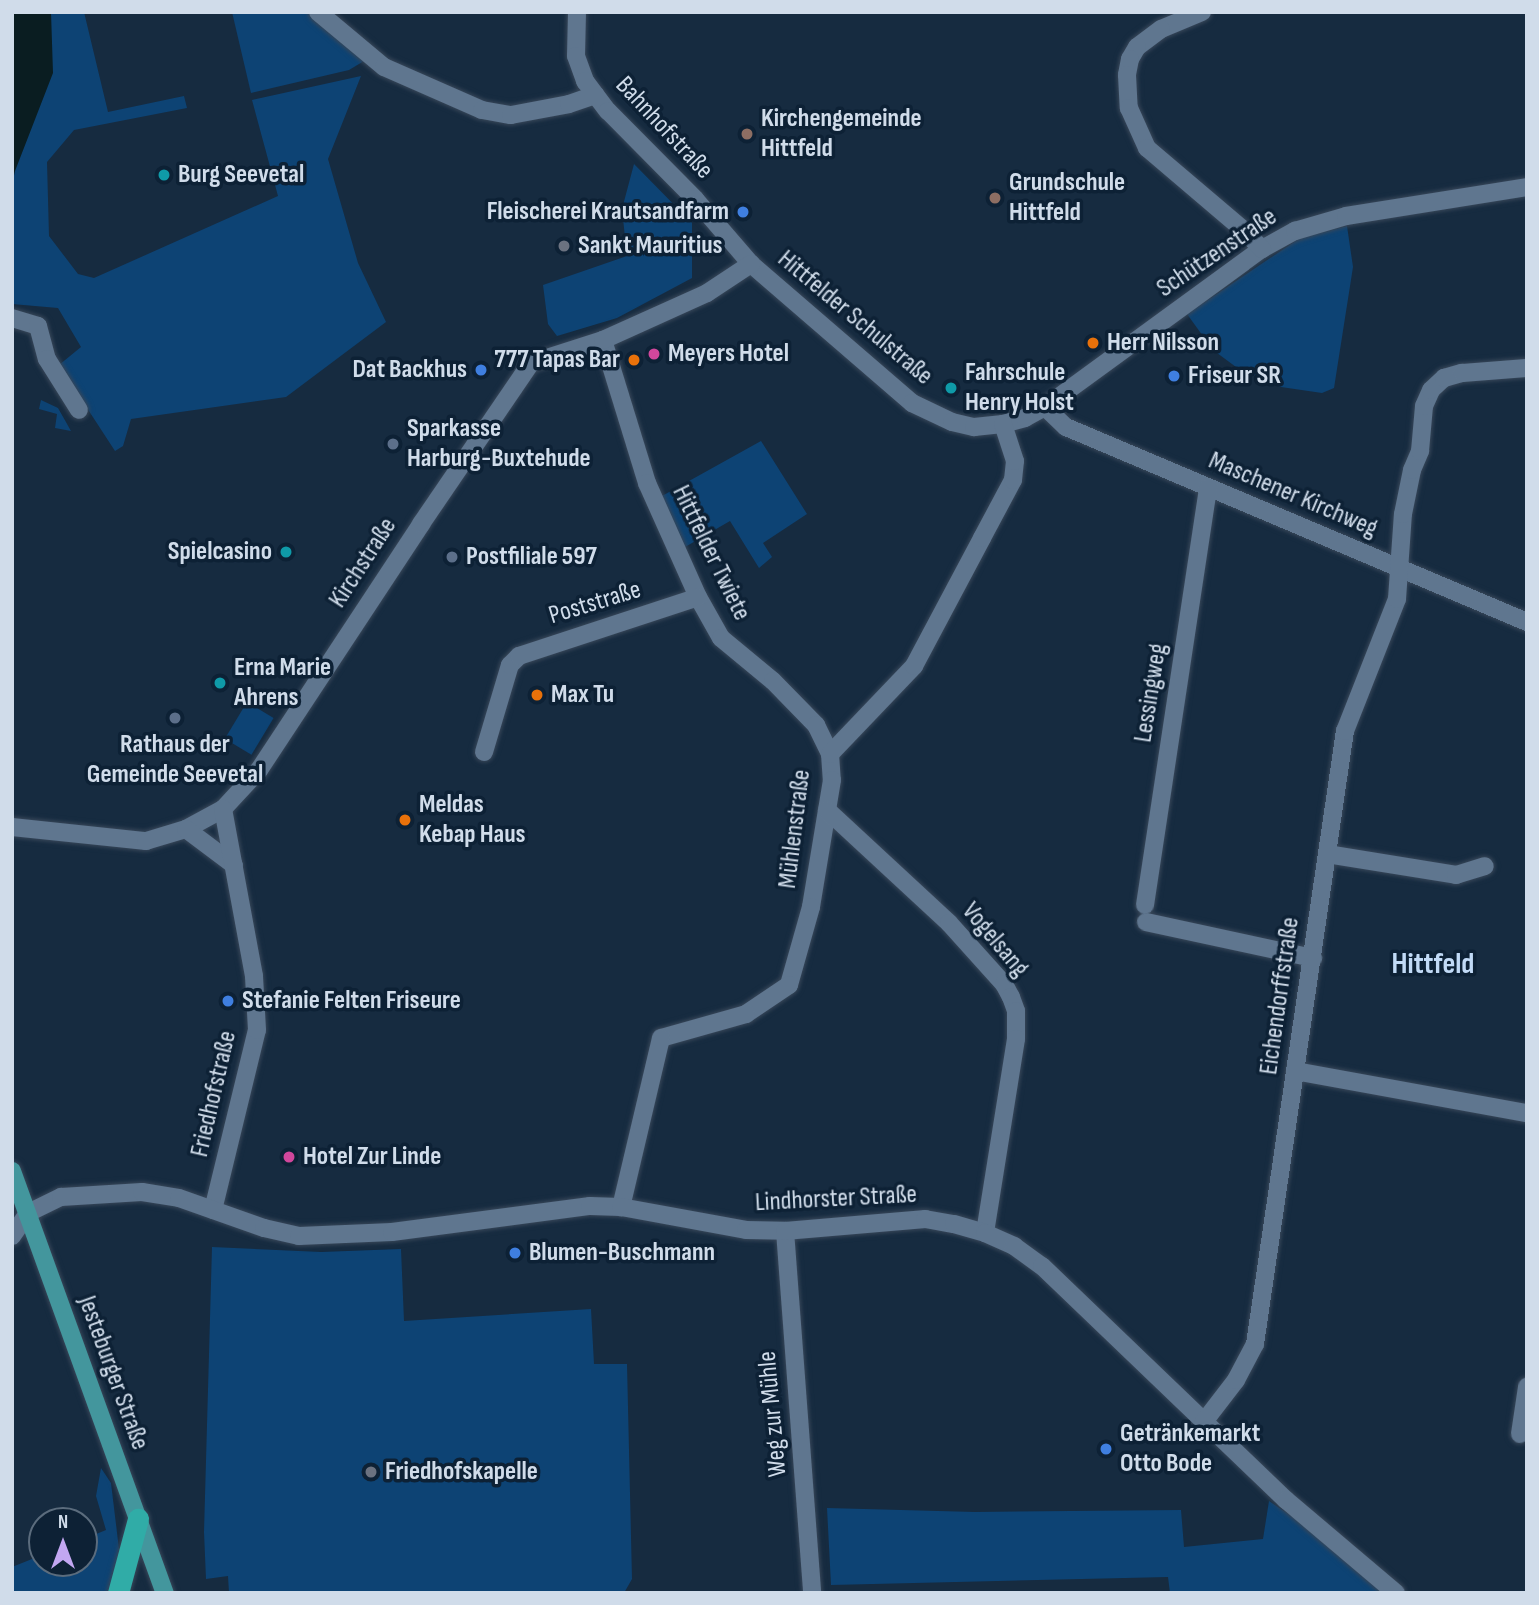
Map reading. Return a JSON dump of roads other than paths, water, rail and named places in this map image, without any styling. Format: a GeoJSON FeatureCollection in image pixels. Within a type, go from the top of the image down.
{"type":"FeatureCollection","features":[{"type":"Feature","properties":{"kind":"highway"},"geometry":{"type":"LineString","coordinates":[[118,1593],[138,1519]]}},
{"type":"Feature","properties":{"kind":"main road","name":"Jesteburger Straße"},"geometry":{"type":"LineString","coordinates":[[12,1171],[165,1593]]}},
{"type":"Feature","properties":{"kind":"street"},"geometry":{"type":"LineString","coordinates":[[318,12],[384,67],[482,110],[511,115],[569,104],[595,95]]}},
{"type":"Feature","properties":{"kind":"street","name":"Bahnhofstraße"},"geometry":{"type":"LineString","coordinates":[[577,12],[576,55],[585,81],[636,142],[695,199],[751,264]]}},
{"type":"Feature","properties":{"kind":"street"},"geometry":{"type":"LineString","coordinates":[[1202,12],[1161,29],[1137,47],[1130,59],[1126,75],[1129,108],[1147,148],[1262,249]]}},
{"type":"Feature","properties":{"kind":"street","name":"Schützenstraße"},"geometry":{"type":"LineString","coordinates":[[1045,407],[1262,249],[1321,221],[1527,187]]}},
{"type":"Feature","properties":{"kind":"street","name":"Kirchstraße"},"geometry":{"type":"LineString","coordinates":[[12,827],[146,841],[186,830],[223,809],[259,770],[428,513],[531,363],[603,340],[707,292],[751,264]]}},
{"type":"Feature","properties":{"kind":"street","name":"Hittfelder Schulstraße"},"geometry":{"type":"LineString","coordinates":[[751,264],[912,403],[952,422],[974,427],[1025,418],[1045,407]]}},
{"type":"Feature","properties":{"kind":"street"},"geometry":{"type":"LineString","coordinates":[[12,318],[38,326],[41,343],[51,367],[79,410]]}},
{"type":"Feature","properties":{"kind":"street","name":"Hittfelder Twiete"},"geometry":{"type":"LineString","coordinates":[[603,340],[648,483],[698,597],[721,638],[774,681],[811,719],[830,754]]}},
{"type":"Feature","properties":{"kind":"street","name":"Eichendorffstraße"},"geometry":{"type":"LineString","coordinates":[[1203,1423],[1236,1380],[1255,1343],[1345,731],[1397,599],[1403,514],[1412,470],[1420,451],[1424,406],[1431,390],[1444,378],[1462,373],[1527,368]]}},
{"type":"Feature","properties":{"kind":"street","name":"Maschener Kirchweg"},"geometry":{"type":"LineString","coordinates":[[1045,407],[1066,427],[1527,622]]}},
{"type":"Feature","properties":{"kind":"street","name":"Mühlenstraße"},"geometry":{"type":"LineString","coordinates":[[621,1207],[661,1038],[746,1014],[789,985],[811,907],[832,780],[830,754],[915,666],[1007,492],[1013,480],[1015,461],[1003,424]]}},
{"type":"Feature","properties":{"kind":"street","name":"Lessingweg"},"geometry":{"type":"LineString","coordinates":[[1208,488],[1145,914],[1313,958]]}},
{"type":"Feature","properties":{"kind":"street","name":"Poststraße"},"geometry":{"type":"LineString","coordinates":[[484,752],[510,665],[519,656],[535,648],[615,626],[698,597]]}},
{"type":"Feature","properties":{"kind":"street","name":"Friedhofstraße"},"geometry":{"type":"LineString","coordinates":[[213,1210],[257,1030],[254,976],[223,809]]}},
{"type":"Feature","properties":{"kind":"street","name":"Vogelsang"},"geometry":{"type":"LineString","coordinates":[[827,810],[949,923],[1004,984],[1016,1012],[1016,1039],[985,1233]]}},
{"type":"Feature","properties":{"kind":"street"},"geometry":{"type":"LineString","coordinates":[[186,830],[234,865]]}},
{"type":"Feature","properties":{"kind":"street"},"geometry":{"type":"LineString","coordinates":[[1327,853],[1456,875],[1485,866]]}},
{"type":"Feature","properties":{"kind":"street"},"geometry":{"type":"LineString","coordinates":[[1295,1071],[1527,1113]]}},
{"type":"Feature","properties":{"kind":"street","name":"Lindhorster Straße"},"geometry":{"type":"LineString","coordinates":[[29,1213],[61,1196],[142,1192],[299,1236],[335,1237],[392,1233],[558,1208],[621,1207],[746,1230],[785,1231],[925,1219],[985,1233],[1014,1246],[1042,1266],[1286,1500],[1396,1593]]}},
{"type":"Feature","properties":{"kind":"street"},"geometry":{"type":"LineString","coordinates":[[12,1236],[29,1213]]}},
{"type":"Feature","properties":{"kind":"street","name":"Weg zur Mühle"},"geometry":{"type":"LineString","coordinates":[[785,1231],[812,1593]]}},
{"type":"Feature","properties":{"kind":"street"},"geometry":{"type":"LineString","coordinates":[[1520,1434],[1527,1387]]}},
{"type":"Feature","properties":{"kind":"place","name":"Kirchengemeinde Hittfeld"},"geometry":{"type":"Point","coordinates":[747,134]}},
{"type":"Feature","properties":{"kind":"place","name":"Burg Seevetal"},"geometry":{"type":"Point","coordinates":[164,175]}},
{"type":"Feature","properties":{"kind":"place","name":"Grundschule Hittfeld"},"geometry":{"type":"Point","coordinates":[995,198]}},
{"type":"Feature","properties":{"kind":"place","name":"Fleischerei Krautsandfarm"},"geometry":{"type":"Point","coordinates":[743,212]}},
{"type":"Feature","properties":{"kind":"place","name":"Sankt Mauritius"},"geometry":{"type":"Point","coordinates":[564,246]}},
{"type":"Feature","properties":{"kind":"place","name":"Herr Nilsson"},"geometry":{"type":"Point","coordinates":[1093,343]}},
{"type":"Feature","properties":{"kind":"place","name":"Meyers Hotel"},"geometry":{"type":"Point","coordinates":[654,354]}},
{"type":"Feature","properties":{"kind":"place","name":"777 Tapas Bar"},"geometry":{"type":"Point","coordinates":[634,360]}},
{"type":"Feature","properties":{"kind":"place","name":"Dat Backhus"},"geometry":{"type":"Point","coordinates":[481,370]}},
{"type":"Feature","properties":{"kind":"place","name":"Friseur SR"},"geometry":{"type":"Point","coordinates":[1174,376]}},
{"type":"Feature","properties":{"kind":"place","name":"Fahrschule Henry Holst"},"geometry":{"type":"Point","coordinates":[951,388]}},
{"type":"Feature","properties":{"kind":"place","name":"Sparkasse Harburg-Buxtehude"},"geometry":{"type":"Point","coordinates":[393,444]}},
{"type":"Feature","properties":{"kind":"place","name":"Spielcasino"},"geometry":{"type":"Point","coordinates":[286,552]}},
{"type":"Feature","properties":{"kind":"place","name":"Postfiliale 597"},"geometry":{"type":"Point","coordinates":[452,557]}},
{"type":"Feature","properties":{"kind":"place","name":"Erna Marie Ahrens"},"geometry":{"type":"Point","coordinates":[220,683]}},
{"type":"Feature","properties":{"kind":"place","name":"Max Tu"},"geometry":{"type":"Point","coordinates":[537,695]}},
{"type":"Feature","properties":{"kind":"place","name":"Rathaus der Gemeinde Seevetal"},"geometry":{"type":"Point","coordinates":[175,718]}},
{"type":"Feature","properties":{"kind":"place","name":"Meldas Kebap Haus"},"geometry":{"type":"Point","coordinates":[405,820]}},
{"type":"Feature","properties":{"kind":"place","name":"Stefanie Felten Friseure"},"geometry":{"type":"Point","coordinates":[228,1001]}},
{"type":"Feature","properties":{"kind":"place","name":"Hotel Zur Linde"},"geometry":{"type":"Point","coordinates":[289,1157]}},
{"type":"Feature","properties":{"kind":"place","name":"Blumen-Buschmann"},"geometry":{"type":"Point","coordinates":[515,1253]}},
{"type":"Feature","properties":{"kind":"place","name":"Getränkemarkt Otto Bode"},"geometry":{"type":"Point","coordinates":[1106,1449]}},
{"type":"Feature","properties":{"kind":"place","name":"Friedhofskapelle"},"geometry":{"type":"Point","coordinates":[371,1472]}},
{"type":"Feature","properties":{"kind":"district","name":"Hittfeld"},"geometry":{"type":"Point","coordinates":[1433,964]}}]}
